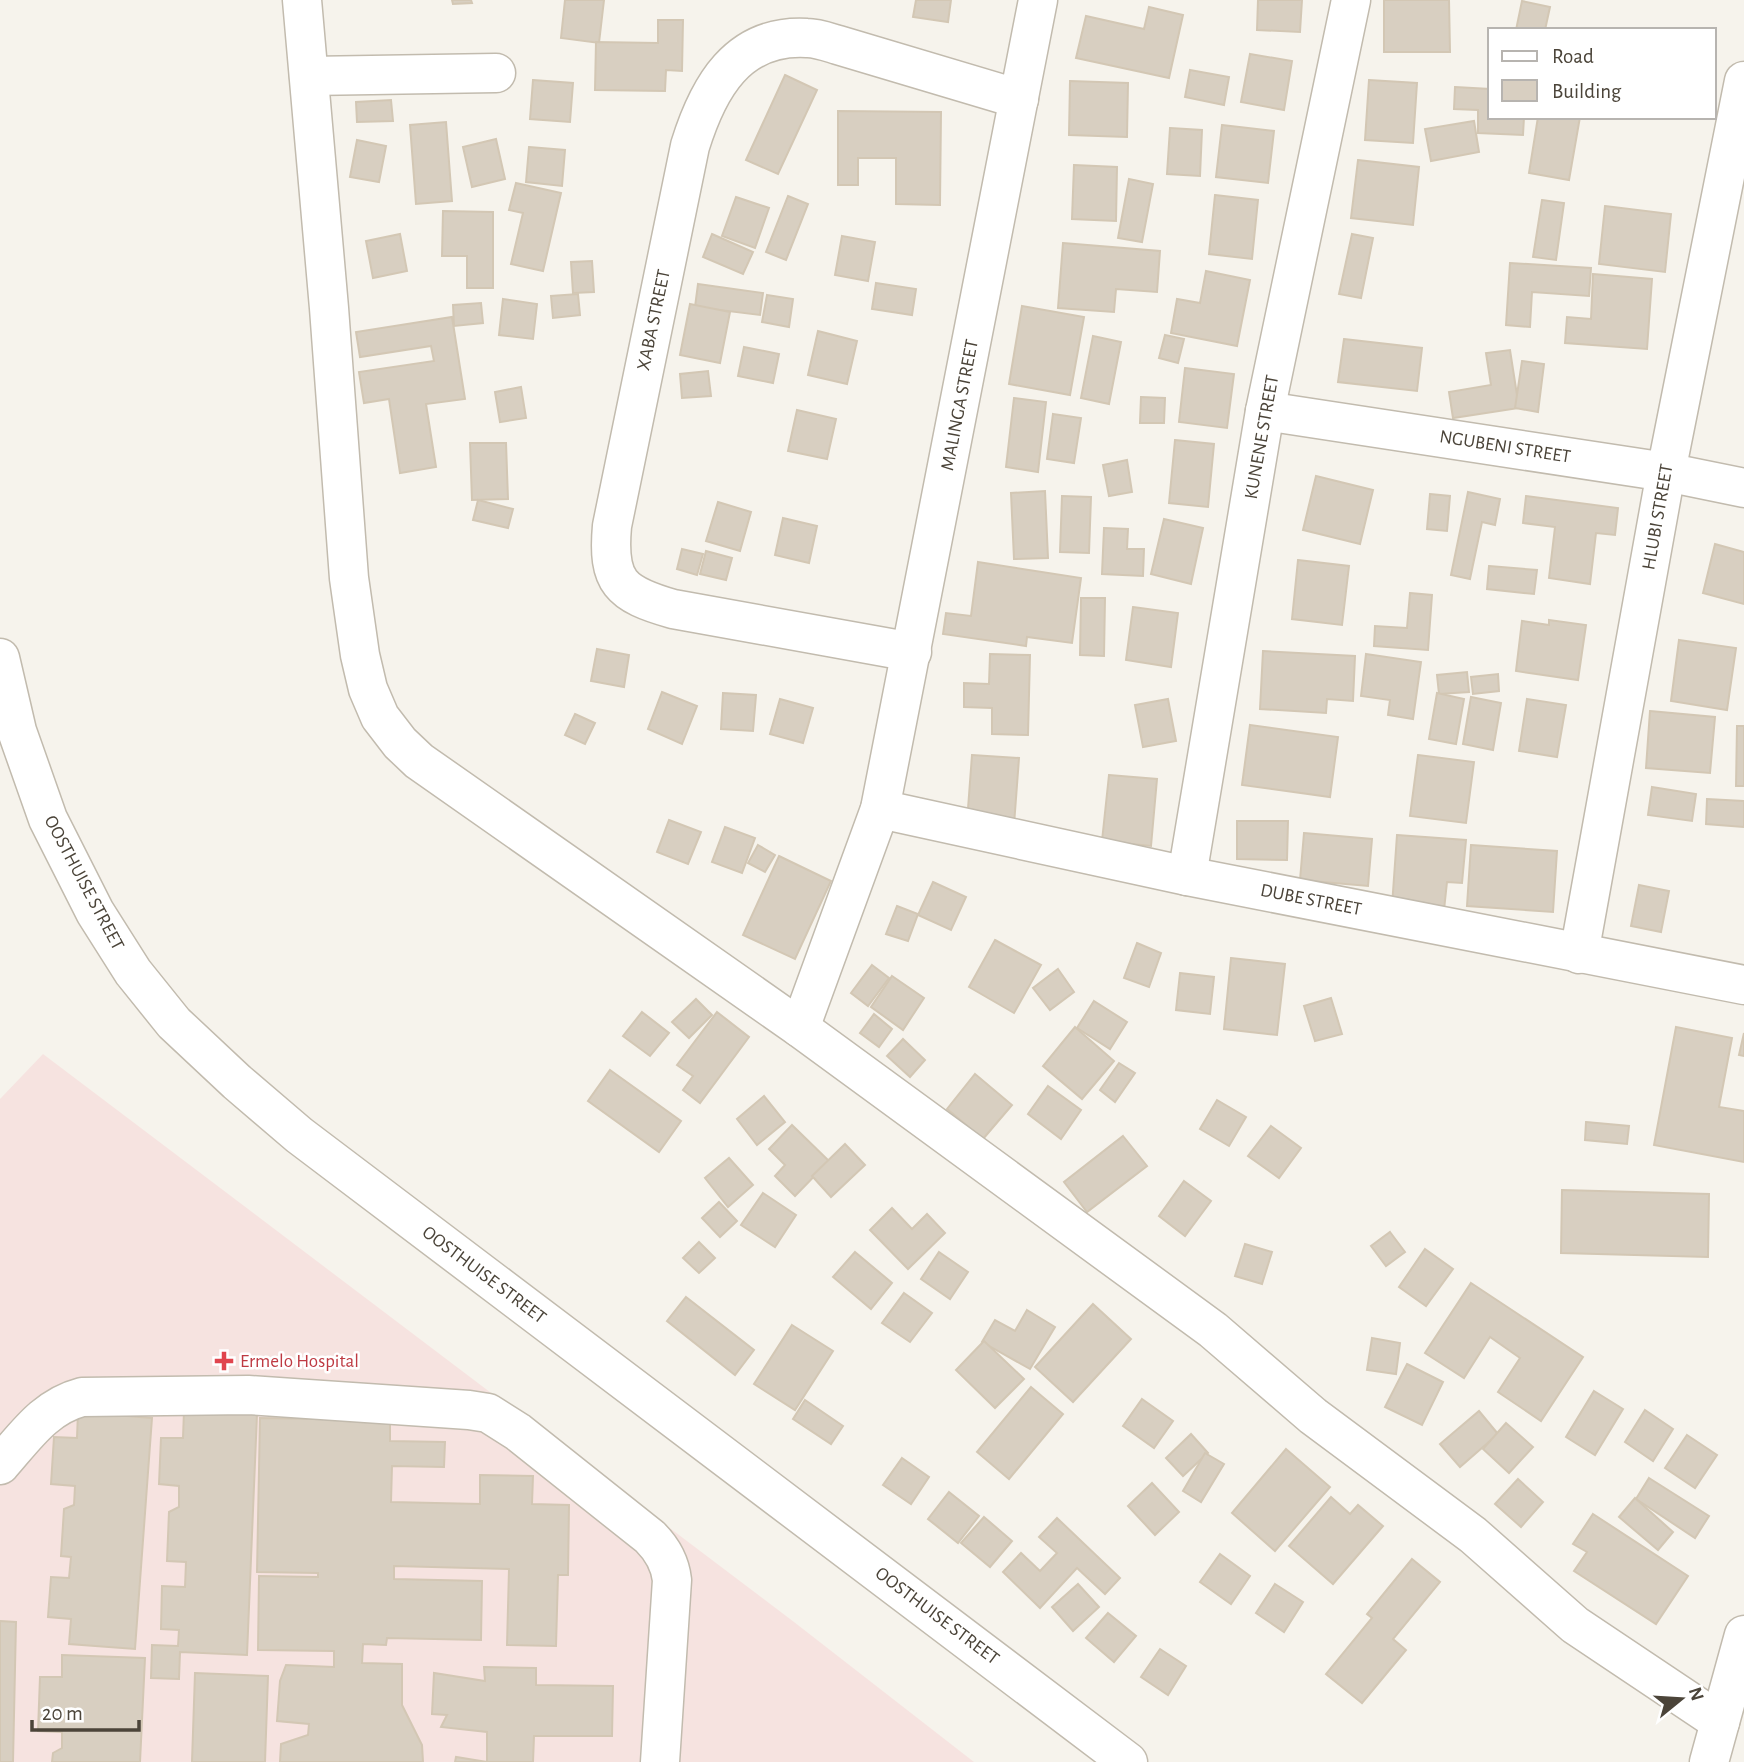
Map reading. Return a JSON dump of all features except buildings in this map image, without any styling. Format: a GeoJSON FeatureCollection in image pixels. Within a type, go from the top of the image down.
{"type":"FeatureCollection","features":[{"type":"Feature","properties":{"kind":"street"},"geometry":{"type":"LineString","coordinates":[[303,0],[349,578],[359,655],[368,689],[380,717],[400,743],[419,761],[800,1028],[1213,1329],[1314,1416],[1473,1535],[1575,1625],[1720,1722]]}},
{"type":"Feature","properties":{"kind":"street","name":"MALINGA STREET"},"geometry":{"type":"LineString","coordinates":[[800,1028],[880,809],[1038,0]]}},
{"type":"Feature","properties":{"kind":"street","name":"KUNENE STREET"},"geometry":{"type":"LineString","coordinates":[[1187,876],[1265,411],[1350,0]]}},
{"type":"Feature","properties":{"kind":"street","name":"XABA STREET"},"geometry":{"type":"LineString","coordinates":[[912,652],[673,609],[650,602],[631,594],[618,580],[611,564],[612,526],[684,169],[701,110],[721,77],[742,56],[758,46],[785,39],[808,38],[1019,99]]}},
{"type":"Feature","properties":{"kind":"street"},"geometry":{"type":"LineString","coordinates":[[309,76],[496,73]]}},
{"type":"Feature","properties":{"kind":"street","name":"HLUBI STREET"},"geometry":{"type":"LineString","coordinates":[[1579,954],[1666,471],[1744,82]]}},
{"type":"Feature","properties":{"kind":"street","name":"NGUBENI STREET"},"geometry":{"type":"LineString","coordinates":[[1265,411],[1666,471],[1744,488]]}},
{"type":"Feature","properties":{"kind":"street","name":"OOSTHUISE STREET"},"geometry":{"type":"LineString","coordinates":[[0,659],[17,731],[48,819],[95,912],[133,972],[174,1023],[299,1135],[1128,1762]]}},
{"type":"Feature","properties":{"kind":"street","name":"DUBE STREET"},"geometry":{"type":"LineString","coordinates":[[880,809],[1187,876],[1744,985]]}},
{"type":"Feature","properties":{"kind":"street"},"geometry":{"type":"LineString","coordinates":[[0,1465],[42,1418],[63,1402],[82,1397],[248,1395],[488,1413],[518,1432],[650,1537],[660,1546],[666,1558],[672,1580],[660,1762]]}},
{"type":"Feature","properties":{"kind":"street"},"geometry":{"type":"LineString","coordinates":[[1709,1762],[1744,1635]]}},
{"type":"Feature","properties":{"kind":"shaded area","name":"Ermelo Hospital"},"geometry":{"type":"Polygon","coordinates":[[[43,1054],[794,1622],[974,1762],[0,1762],[0,1099],[43,1054]]]}},
{"type":"Feature","properties":{"kind":"place","name":"Ermelo Hospital"},"geometry":{"type":"Point","coordinates":[224,1361]}}]}
